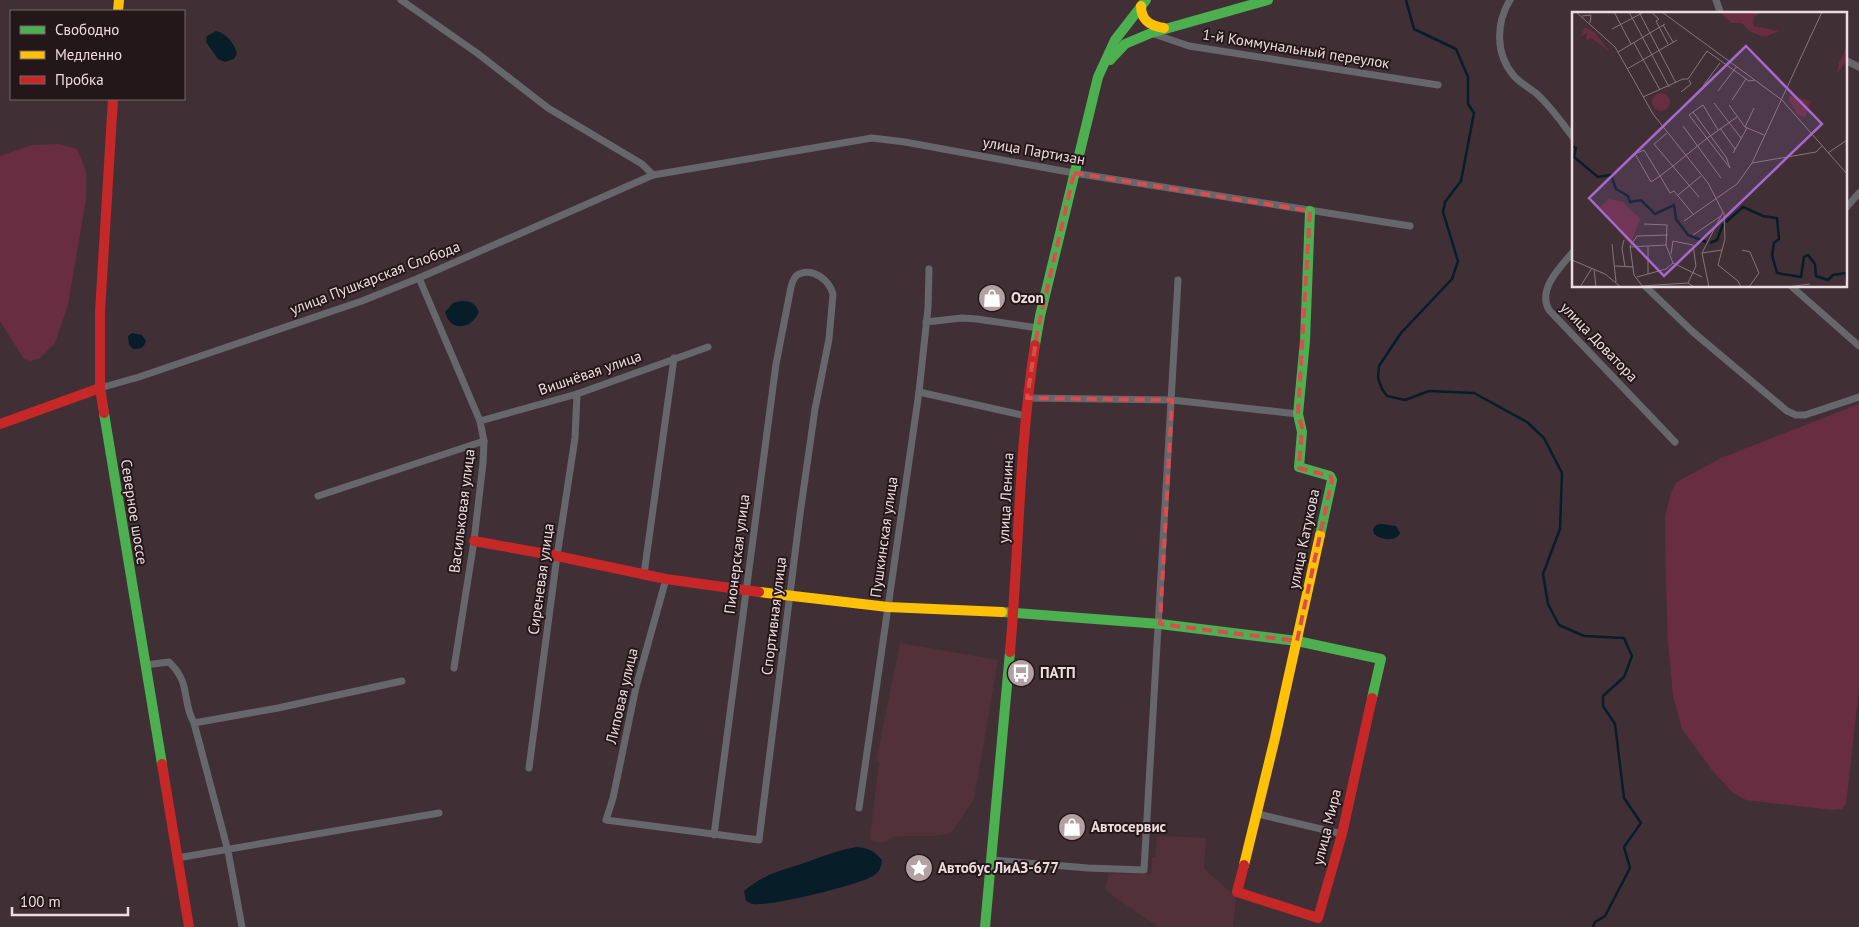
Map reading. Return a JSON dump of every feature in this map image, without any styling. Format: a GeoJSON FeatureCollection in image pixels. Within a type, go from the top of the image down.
{"type":"FeatureCollection","features":[{"type":"Feature","properties":{"kind":"street"},"geometry":{"type":"LineString","coordinates":[[401,0],[477,53],[548,108],[642,164],[653,175]]}},
{"type":"Feature","properties":{"kind":"street"},"geometry":{"type":"LineString","coordinates":[[1098,77],[1117,51],[1125,44],[1150,33],[1268,0]]}},
{"type":"Feature","properties":{"kind":"street"},"geometry":{"type":"LineString","coordinates":[[1510,0],[1504,10],[1499,33],[1507,66],[1520,82],[1542,100],[1572,136]]}},
{"type":"Feature","properties":{"kind":"street"},"geometry":{"type":"LineString","coordinates":[[1716,0],[1720,12]]}},
{"type":"Feature","properties":{"kind":"street"},"geometry":{"type":"LineString","coordinates":[[1143,3],[1142,17],[1150,26],[1169,28]]}},
{"type":"Feature","properties":{"kind":"street"},"geometry":{"type":"LineString","coordinates":[[1098,77],[1115,40],[1143,3]]}},
{"type":"Feature","properties":{"kind":"street","name":"1-й Коммунальный переулок"},"geometry":{"type":"LineString","coordinates":[[1150,33],[1189,46],[1438,85]]}},
{"type":"Feature","properties":{"kind":"street"},"geometry":{"type":"LineString","coordinates":[[1846,60],[1859,67]]}},
{"type":"Feature","properties":{"kind":"street","name":"улица Ленина"},"geometry":{"type":"LineString","coordinates":[[986,927],[1014,613],[1027,398],[1038,328],[1098,77]]}},
{"type":"Feature","properties":{"kind":"street","name":"Северное шоссе"},"geometry":{"type":"LineString","coordinates":[[113,100],[100,312],[100,388],[113,476],[189,927]]}},
{"type":"Feature","properties":{"kind":"street","name":"улица Партизан"},"geometry":{"type":"LineString","coordinates":[[653,175],[872,138],[905,142],[1074,173],[1410,226]]}},
{"type":"Feature","properties":{"kind":"street","name":"улица Пушкарская Слобода"},"geometry":{"type":"LineString","coordinates":[[100,388],[139,378],[312,319],[419,278],[653,175]]}},
{"type":"Feature","properties":{"kind":"street"},"geometry":{"type":"LineString","coordinates":[[1846,208],[1859,193]]}},
{"type":"Feature","properties":{"kind":"street","name":"улица Катукова"},"geometry":{"type":"LineString","coordinates":[[1237,892],[1258,814],[1332,480],[1330,476],[1299,467],[1302,428],[1301,419],[1298,414],[1305,341],[1310,211]]}},
{"type":"Feature","properties":{"kind":"street","name":"улица Доватора"},"geometry":{"type":"LineString","coordinates":[[1572,253],[1549,284],[1545,292],[1546,305],[1676,442]]}},
{"type":"Feature","properties":{"kind":"street","name":"Пушкинская улица"},"geometry":{"type":"LineString","coordinates":[[859,808],[919,392],[929,269]]}},
{"type":"Feature","properties":{"kind":"street","name":"Спортивная улица"},"geometry":{"type":"LineString","coordinates":[[606,820],[759,840],[815,409],[829,340],[833,294],[827,280],[818,275],[798,274],[794,278]]}},
{"type":"Feature","properties":{"kind":"street","name":"Васильковая улица"},"geometry":{"type":"LineString","coordinates":[[419,278],[480,420],[484,441],[474,541],[454,668]]}},
{"type":"Feature","properties":{"kind":"street","name":"Пионерская улица"},"geometry":{"type":"LineString","coordinates":[[714,834],[776,364],[790,287],[794,278]]}},
{"type":"Feature","properties":{"kind":"street"},"geometry":{"type":"LineString","coordinates":[[993,860],[1088,868],[1144,870],[1160,624],[1178,280]]}},
{"type":"Feature","properties":{"kind":"street"},"geometry":{"type":"LineString","coordinates":[[1647,288],[1693,332],[1787,411],[1796,415],[1805,415],[1859,397]]}},
{"type":"Feature","properties":{"kind":"street"},"geometry":{"type":"LineString","coordinates":[[1793,288],[1859,346]]}},
{"type":"Feature","properties":{"kind":"street"},"geometry":{"type":"LineString","coordinates":[[926,322],[962,318],[1038,328]]}},
{"type":"Feature","properties":{"kind":"street","name":"Вишнёвая улица"},"geometry":{"type":"LineString","coordinates":[[480,420],[577,394],[708,347]]}},
{"type":"Feature","properties":{"kind":"street"},"geometry":{"type":"LineString","coordinates":[[644,574],[674,358]]}},
{"type":"Feature","properties":{"kind":"street"},"geometry":{"type":"LineString","coordinates":[[0,424],[100,388]]}},
{"type":"Feature","properties":{"kind":"street"},"geometry":{"type":"LineString","coordinates":[[919,392],[1026,416]]}},
{"type":"Feature","properties":{"kind":"street","name":"Сиреневая улица"},"geometry":{"type":"LineString","coordinates":[[529,768],[576,438],[577,394]]}},
{"type":"Feature","properties":{"kind":"street"},"geometry":{"type":"LineString","coordinates":[[1027,398],[1172,400],[1298,414]]}},
{"type":"Feature","properties":{"kind":"street"},"geometry":{"type":"LineString","coordinates":[[318,496],[484,441]]}},
{"type":"Feature","properties":{"kind":"street"},"geometry":{"type":"LineString","coordinates":[[474,541],[558,556],[666,579],[790,597],[888,607],[1014,613],[1160,624],[1297,641]]}},
{"type":"Feature","properties":{"kind":"street","name":"Липовая улица"},"geometry":{"type":"LineString","coordinates":[[606,820],[613,798],[636,687],[666,579]]}},
{"type":"Feature","properties":{"kind":"street","name":"улица Мира"},"geometry":{"type":"LineString","coordinates":[[1237,892],[1318,918],[1342,834],[1381,659],[1297,641]]}},
{"type":"Feature","properties":{"kind":"street"},"geometry":{"type":"LineString","coordinates":[[145,665],[169,662],[183,680],[189,714],[194,723],[228,851],[242,927]]}},
{"type":"Feature","properties":{"kind":"street"},"geometry":{"type":"LineString","coordinates":[[194,723],[278,708],[402,681]]}},
{"type":"Feature","properties":{"kind":"street"},"geometry":{"type":"LineString","coordinates":[[177,858],[228,851],[440,813]]}},
{"type":"Feature","properties":{"kind":"street"},"geometry":{"type":"LineString","coordinates":[[1258,814],[1342,834]]}},
{"type":"Feature","properties":{"kind":"highlighted area"},"geometry":{"type":"Polygon","coordinates":[[[1074,173],[1310,211],[1298,414],[1302,427],[1299,468],[1330,476],[1332,480],[1297,641],[1160,624],[1172,400],[1027,398],[1038,328],[1074,173]]]}},
{"type":"Feature","properties":{"kind":"shaded area"},"geometry":{"type":"Polygon","coordinates":[[[59,144],[77,149],[86,171],[86,199],[68,305],[55,343],[40,358],[31,361],[24,359],[0,321],[0,156],[32,145],[59,144]]]}},
{"type":"Feature","properties":{"kind":"shaded area"},"geometry":{"type":"Polygon","coordinates":[[[1859,404],[1859,689],[1846,804],[1842,809],[1833,810],[1746,800],[1733,793],[1712,770],[1682,729],[1673,695],[1668,642],[1665,517],[1671,493],[1676,483],[1721,458],[1859,404]]]}},
{"type":"Feature","properties":{"kind":"shaded area"},"geometry":{"type":"Polygon","coordinates":[[[900,643],[998,660],[974,799],[951,833],[933,836],[894,837],[882,843],[870,840],[879,762],[876,761],[900,643]]]}},
{"type":"Feature","properties":{"kind":"shaded area"},"geometry":{"type":"Polygon","coordinates":[[[1157,836],[1206,838],[1204,869],[1236,897],[1233,927],[1158,927],[1105,890],[1109,874],[1151,874],[1152,857],[1155,857],[1157,836]]]}},
{"type":"Feature","properties":{"kind":"water"},"geometry":{"type":"Polygon","coordinates":[[[216,31],[226,36],[231,42],[237,53],[234,59],[225,62],[218,59],[206,42],[207,36],[216,31]]]}},
{"type":"Feature","properties":{"kind":"water"},"geometry":{"type":"Polygon","coordinates":[[[461,301],[472,303],[479,312],[471,322],[466,325],[456,326],[448,319],[445,312],[453,303],[461,301]]]}},
{"type":"Feature","properties":{"kind":"water"},"geometry":{"type":"Polygon","coordinates":[[[132,333],[142,335],[146,341],[143,347],[133,349],[129,345],[128,336],[132,333]]]}},
{"type":"Feature","properties":{"kind":"water"},"geometry":{"type":"Polygon","coordinates":[[[1376,525],[1396,526],[1400,533],[1392,539],[1384,539],[1377,536],[1374,534],[1373,529],[1376,525]]]}},
{"type":"Feature","properties":{"kind":"water"},"geometry":{"type":"Polygon","coordinates":[[[857,847],[871,850],[882,860],[880,869],[873,876],[851,885],[794,899],[762,904],[752,904],[746,901],[744,891],[766,877],[830,854],[857,847]]]}},
{"type":"Feature","properties":{"kind":"waterway"},"geometry":{"type":"LineString","coordinates":[[1406,0],[1414,29],[1456,49],[1468,77],[1468,104],[1474,113],[1461,181],[1445,202],[1443,212],[1458,261],[1452,279],[1401,333],[1379,366],[1378,378],[1387,396],[1405,400],[1429,391],[1474,393],[1527,422],[1544,438],[1562,473],[1560,529],[1543,574],[1548,604],[1559,625],[1584,636],[1624,638],[1632,656],[1624,677],[1603,696],[1603,706],[1615,724],[1624,798],[1641,823],[1624,847],[1630,868],[1605,916],[1595,922],[1593,927]]}},
{"type":"Feature","properties":{"kind":"traffic: fast"},"geometry":{"type":"LineString","coordinates":[[1035,345],[1040,316],[1098,77],[1115,40],[1146,0]]}},
{"type":"Feature","properties":{"kind":"traffic: fast"},"geometry":{"type":"LineString","coordinates":[[1110,60],[1125,44],[1151,33],[1268,0]]}},
{"type":"Feature","properties":{"kind":"traffic: fast"},"geometry":{"type":"LineString","coordinates":[[1310,211],[1305,341],[1298,414],[1302,432],[1299,467],[1330,476],[1332,480],[1320,535]]}},
{"type":"Feature","properties":{"kind":"traffic: fast"},"geometry":{"type":"LineString","coordinates":[[104,413],[162,764]]}},
{"type":"Feature","properties":{"kind":"traffic: fast"},"geometry":{"type":"LineString","coordinates":[[1002,612],[1160,624],[1297,641],[1381,659],[1372,698]]}},
{"type":"Feature","properties":{"kind":"traffic: fast"},"geometry":{"type":"LineString","coordinates":[[985,927],[1010,652]]}},
{"type":"Feature","properties":{"kind":"traffic: slow"},"geometry":{"type":"LineString","coordinates":[[118,10],[119,0]]}},
{"type":"Feature","properties":{"kind":"traffic: slow"},"geometry":{"type":"LineString","coordinates":[[1141,6],[1141,11],[1148,22],[1164,28]]}},
{"type":"Feature","properties":{"kind":"traffic: slow"},"geometry":{"type":"LineString","coordinates":[[1244,865],[1275,738],[1320,535]]}},
{"type":"Feature","properties":{"kind":"traffic: slow"},"geometry":{"type":"LineString","coordinates":[[759,592],[888,607],[1002,612]]}},
{"type":"Feature","properties":{"kind":"traffic: jam"},"geometry":{"type":"LineString","coordinates":[[104,413],[100,388],[100,312],[113,100]]}},
{"type":"Feature","properties":{"kind":"traffic: jam"},"geometry":{"type":"LineString","coordinates":[[1010,652],[1022,460],[1035,345]]}},
{"type":"Feature","properties":{"kind":"traffic: jam"},"geometry":{"type":"LineString","coordinates":[[0,424],[100,388]]}},
{"type":"Feature","properties":{"kind":"traffic: jam"},"geometry":{"type":"LineString","coordinates":[[474,541],[666,579],[759,592]]}},
{"type":"Feature","properties":{"kind":"traffic: jam"},"geometry":{"type":"LineString","coordinates":[[1244,865],[1237,892],[1318,918],[1342,834],[1372,698]]}},
{"type":"Feature","properties":{"kind":"traffic: jam"},"geometry":{"type":"LineString","coordinates":[[162,764],[189,927]]}},
{"type":"Feature","properties":{"kind":"place","name":"Ozon"},"geometry":{"type":"Point","coordinates":[992,298]}},
{"type":"Feature","properties":{"kind":"place","name":"ПАТП"},"geometry":{"type":"Point","coordinates":[1021,673]}},
{"type":"Feature","properties":{"kind":"place","name":"Автосервис"},"geometry":{"type":"Point","coordinates":[1072,827]}},
{"type":"Feature","properties":{"kind":"place","name":"Автобус ЛиАЗ-677"},"geometry":{"type":"Point","coordinates":[919,868]}}]}
